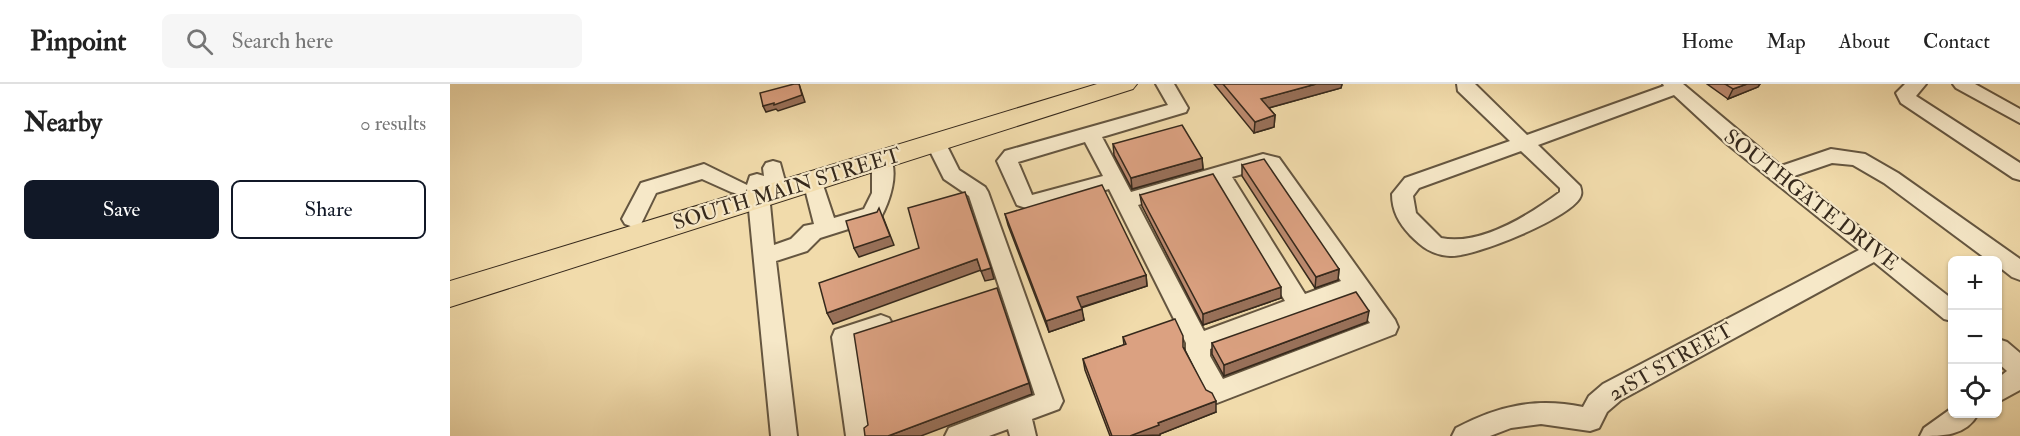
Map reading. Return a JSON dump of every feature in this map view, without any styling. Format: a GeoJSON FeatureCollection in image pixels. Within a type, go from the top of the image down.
{"type":"FeatureCollection","features":[{"type":"Feature","properties":{"kind":"highway","name":"SOUTH MAIN STREET"},"geometry":{"type":"LineString","coordinates":[[450,275],[633,219],[763,183],[1080,84]]}},
{"type":"Feature","properties":{"kind":"highway","name":"SOUTH MAIN STREET"},"geometry":{"type":"LineString","coordinates":[[450,294],[763,183],[813,181],[1124,84]]}},
{"type":"Feature","properties":{"kind":"street"},"geometry":{"type":"LineString","coordinates":[[1115,180],[1032,203],[1024,200],[1007,161],[1012,156],[1179,108],[1165,84]]}},
{"type":"Feature","properties":{"kind":"street"},"geometry":{"type":"LineString","coordinates":[[1466,84],[1466,87],[1523,143],[1570,186],[1571,195],[1538,218],[1479,243],[1454,248],[1435,245],[1417,228],[1402,208],[1402,194],[1412,183],[1523,143],[1674,86]]}},
{"type":"Feature","properties":{"kind":"street"},"geometry":{"type":"LineString","coordinates":[[1917,84],[1905,93],[1908,99],[2020,173]]}},
{"type":"Feature","properties":{"kind":"street"},"geometry":{"type":"LineString","coordinates":[[1962,84],[2020,117]]}},
{"type":"Feature","properties":{"kind":"street","name":"SOUTHGATE DRIVE"},"geometry":{"type":"LineString","coordinates":[[1674,86],[1778,174],[1950,310]]}},
{"type":"Feature","properties":{"kind":"street"},"geometry":{"type":"LineString","coordinates":[[1090,134],[1198,343],[1198,357],[1217,392],[1386,327],[1272,163],[1263,161],[1125,201]]}},
{"type":"Feature","properties":{"kind":"street"},"geometry":{"type":"LineString","coordinates":[[936,143],[951,174],[978,192],[998,289],[1050,402],[1020,425],[958,436]]}},
{"type":"Feature","properties":{"kind":"street"},"geometry":{"type":"LineString","coordinates":[[1778,174],[1831,156],[1858,159],[1891,178],[2020,271]]}},
{"type":"Feature","properties":{"kind":"street"},"geometry":{"type":"LineString","coordinates":[[765,256],[799,245],[812,232],[872,214],[882,193],[882,160]]}},
{"type":"Feature","properties":{"kind":"street"},"geometry":{"type":"LineString","coordinates":[[1219,174],[1299,304]]}},
{"type":"Feature","properties":{"kind":"street"},"geometry":{"type":"LineString","coordinates":[[813,181],[826,228]]}},
{"type":"Feature","properties":{"kind":"street"},"geometry":{"type":"LineString","coordinates":[[763,183],[765,256],[784,436]]}},
{"type":"Feature","properties":{"kind":"street","name":"21ST STREET"},"geometry":{"type":"LineString","coordinates":[[1465,436],[1490,423],[1530,412],[1567,414],[1596,428],[1598,404],[1612,392],[1876,251]]}},
{"type":"Feature","properties":{"kind":"street"},"geometry":{"type":"LineString","coordinates":[[1198,343],[1357,284]]}},
{"type":"Feature","properties":{"kind":"street"},"geometry":{"type":"LineString","coordinates":[[859,436],[844,337],[899,320]]}},
{"type":"Feature","properties":{"kind":"street"},"geometry":{"type":"LineString","coordinates":[[2002,352],[2020,367]]}},
{"type":"Feature","properties":{"kind":"street"},"geometry":{"type":"LineString","coordinates":[[2002,388],[2020,376]]}},
{"type":"Feature","properties":{"kind":"street"},"geometry":{"type":"LineString","coordinates":[[1933,436],[1959,418]]}},
{"type":"Feature","properties":{"kind":"building"},"geometry":{"type":"Polygon","coordinates":[[[799,84],[802,95],[774,105],[774,103],[763,106],[760,93],[799,84]]]}},
{"type":"Feature","properties":{"kind":"building"},"geometry":{"type":"Polygon","coordinates":[[[1223,84],[1316,84],[1261,99],[1275,115],[1255,122],[1223,84]]]}},
{"type":"Feature","properties":{"kind":"building"},"geometry":{"type":"Polygon","coordinates":[[[1725,84],[1747,84],[1733,89],[1725,84]]]}},
{"type":"Feature","properties":{"kind":"building"},"geometry":{"type":"Polygon","coordinates":[[[1182,125],[1202,158],[1131,178],[1113,144],[1182,125]]]}},
{"type":"Feature","properties":{"kind":"building"},"geometry":{"type":"Polygon","coordinates":[[[1264,159],[1339,269],[1316,277],[1242,165],[1264,159]]]}},
{"type":"Feature","properties":{"kind":"building"},"geometry":{"type":"Polygon","coordinates":[[[1213,174],[1281,287],[1203,314],[1140,195],[1213,174]]]}},
{"type":"Feature","properties":{"kind":"building"},"geometry":{"type":"Polygon","coordinates":[[[1102,185],[1146,275],[1077,297],[1082,309],[1046,321],[1005,214],[1102,185]]]}},
{"type":"Feature","properties":{"kind":"building"},"geometry":{"type":"Polygon","coordinates":[[[965,192],[991,268],[981,271],[977,259],[827,313],[819,283],[919,248],[908,208],[965,192]]]}},
{"type":"Feature","properties":{"kind":"building"},"geometry":{"type":"Polygon","coordinates":[[[879,208],[890,236],[854,248],[846,221],[877,212],[879,208]]]}},
{"type":"Feature","properties":{"kind":"building"},"geometry":{"type":"Polygon","coordinates":[[[997,288],[1029,383],[888,436],[865,436],[864,428],[868,425],[854,334],[997,288]]]}},
{"type":"Feature","properties":{"kind":"building"},"geometry":{"type":"Polygon","coordinates":[[[1356,292],[1369,311],[1224,365],[1212,343],[1356,292]]]}},
{"type":"Feature","properties":{"kind":"building"},"geometry":{"type":"Polygon","coordinates":[[[1175,319],[1183,336],[1183,347],[1206,390],[1212,393],[1216,401],[1130,436],[1112,436],[1083,359],[1126,344],[1123,337],[1175,319]]]}}]}
